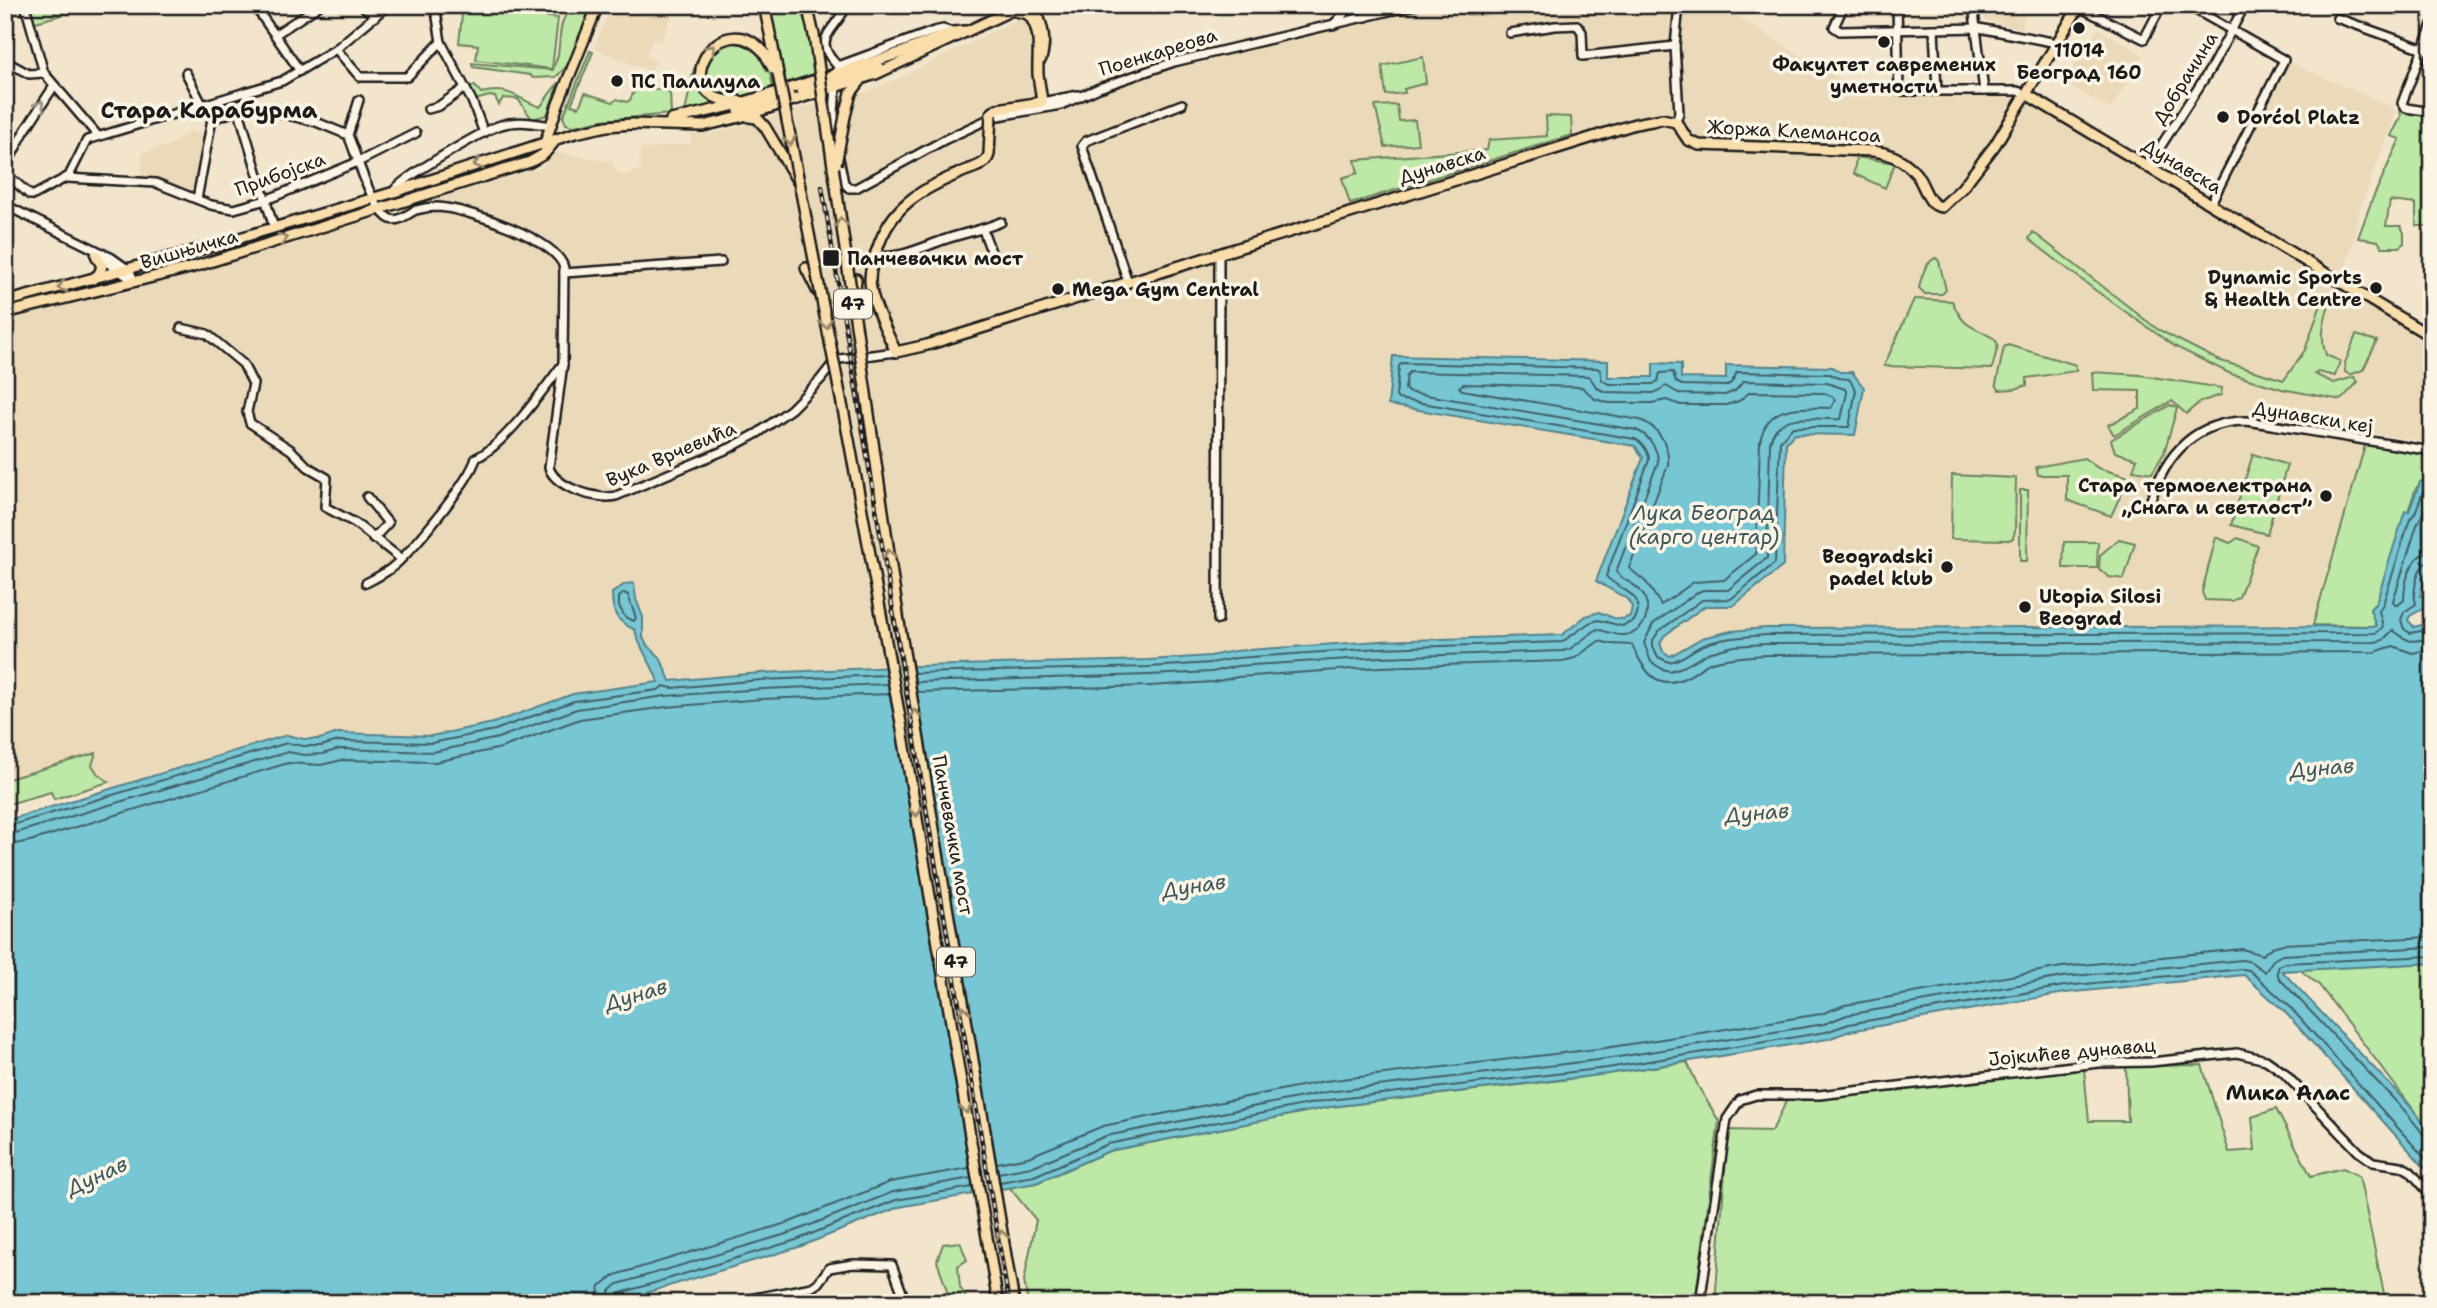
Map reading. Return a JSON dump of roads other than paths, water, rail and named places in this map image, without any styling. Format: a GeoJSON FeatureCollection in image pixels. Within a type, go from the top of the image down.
{"type":"FeatureCollection","features":[{"type":"Feature","properties":{"kind":"main road"},"geometry":{"type":"LineString","coordinates":[[539,158],[598,5]]}},
{"type":"Feature","properties":{"kind":"main road","name":"47"},"geometry":{"type":"LineString","coordinates":[[764,5],[769,50],[782,97],[822,300]]}},
{"type":"Feature","properties":{"kind":"main road","name":"47"},"geometry":{"type":"LineString","coordinates":[[807,5],[814,35],[853,304]]}},
{"type":"Feature","properties":{"kind":"main road"},"geometry":{"type":"LineString","coordinates":[[645,124],[703,126],[861,80],[1023,5]]}},
{"type":"Feature","properties":{"kind":"main road"},"geometry":{"type":"LineString","coordinates":[[1034,5],[1044,34],[1044,46],[1038,63]]}},
{"type":"Feature","properties":{"kind":"main road","name":"Жоржа Клемансоа"},"geometry":{"type":"LineString","coordinates":[[1676,122],[1688,140],[1699,145],[1873,150],[1886,153],[1913,171],[1930,201],[1941,208],[1962,188],[1995,145],[2078,6]]}},
{"type":"Feature","properties":{"kind":"main road"},"geometry":{"type":"LineString","coordinates":[[1012,10],[1028,13],[1033,20],[1038,38],[1042,102]]}},
{"type":"Feature","properties":{"kind":"main road"},"geometry":{"type":"LineString","coordinates":[[645,124],[750,100],[837,70],[896,55],[953,32],[970,31]]}},
{"type":"Feature","properties":{"kind":"main road"},"geometry":{"type":"LineString","coordinates":[[750,100],[728,101],[711,93],[701,78],[701,61],[712,45],[727,37],[744,38],[769,50]]}},
{"type":"Feature","properties":{"kind":"main road"},"geometry":{"type":"LineString","coordinates":[[671,120],[701,121],[720,117],[904,61]]}},
{"type":"Feature","properties":{"kind":"main road"},"geometry":{"type":"LineString","coordinates":[[834,173],[851,93],[861,80]]}},
{"type":"Feature","properties":{"kind":"main road","name":"Дунавска"},"geometry":{"type":"LineString","coordinates":[[2026,94],[2432,337]]}},
{"type":"Feature","properties":{"kind":"main road","name":"Поенкареова"},"geometry":{"type":"LineString","coordinates":[[874,257],[887,223],[903,204],[948,178],[989,159],[990,114],[997,110],[1042,102]]}},
{"type":"Feature","properties":{"kind":"main road"},"geometry":{"type":"LineString","coordinates":[[740,117],[757,118],[799,185]]}},
{"type":"Feature","properties":{"kind":"main road","name":"Дунавска"},"geometry":{"type":"LineString","coordinates":[[896,352],[927,345],[1635,124],[1662,119],[1676,122]]}},
{"type":"Feature","properties":{"kind":"main road"},"geometry":{"type":"LineString","coordinates":[[552,122],[559,129],[575,134]]}},
{"type":"Feature","properties":{"kind":"main road","name":"Вишњичка"},"geometry":{"type":"LineString","coordinates":[[5,302],[274,228],[575,134],[645,124]]}},
{"type":"Feature","properties":{"kind":"main road"},"geometry":{"type":"LineString","coordinates":[[539,158],[559,139]]}},
{"type":"Feature","properties":{"kind":"main road","name":"Вишњичка"},"geometry":{"type":"LineString","coordinates":[[5,313],[135,282],[380,210],[539,158]]}},
{"type":"Feature","properties":{"kind":"main road"},"geometry":{"type":"LineString","coordinates":[[93,279],[102,266],[96,255]]}},
{"type":"Feature","properties":{"kind":"main road"},"geometry":{"type":"LineString","coordinates":[[874,257],[870,278],[872,289],[896,352]]}},
{"type":"Feature","properties":{"kind":"main road"},"geometry":{"type":"LineString","coordinates":[[806,268],[822,300]]}},
{"type":"Feature","properties":{"kind":"main road"},"geometry":{"type":"LineString","coordinates":[[853,304],[856,279]]}},
{"type":"Feature","properties":{"kind":"main road","name":"Панчевачки мост"},"geometry":{"type":"LineString","coordinates":[[822,300],[884,624],[998,1303]]}},
{"type":"Feature","properties":{"kind":"main road","name":"Панчевачки мост"},"geometry":{"type":"LineString","coordinates":[[853,304],[899,622],[1014,1303]]}},
{"type":"Feature","properties":{"kind":"street"},"geometry":{"type":"LineString","coordinates":[[25,5],[44,73],[98,136]]}},
{"type":"Feature","properties":{"kind":"street"},"geometry":{"type":"LineString","coordinates":[[254,5],[300,71]]}},
{"type":"Feature","properties":{"kind":"street"},"geometry":{"type":"LineString","coordinates":[[275,34],[320,5]]}},
{"type":"Feature","properties":{"kind":"street"},"geometry":{"type":"LineString","coordinates":[[362,5],[375,17]]}},
{"type":"Feature","properties":{"kind":"street"},"geometry":{"type":"LineString","coordinates":[[54,86],[34,115],[5,171],[32,195],[67,178],[85,141],[282,81],[336,49],[388,5]]}},
{"type":"Feature","properties":{"kind":"street"},"geometry":{"type":"LineString","coordinates":[[435,5],[440,42],[465,88],[484,133]]}},
{"type":"Feature","properties":{"kind":"street"},"geometry":{"type":"LineString","coordinates":[[837,70],[824,45],[830,28],[847,5]]}},
{"type":"Feature","properties":{"kind":"street"},"geometry":{"type":"LineString","coordinates":[[1333,25],[1352,5]]}},
{"type":"Feature","properties":{"kind":"street"},"geometry":{"type":"LineString","coordinates":[[1364,5],[1366,17]]}},
{"type":"Feature","properties":{"kind":"street","name":"Поенкареова"},"geometry":{"type":"LineString","coordinates":[[1042,102],[1082,94],[1174,62],[1366,17],[1396,7],[1415,5]]}},
{"type":"Feature","properties":{"kind":"street"},"geometry":{"type":"LineString","coordinates":[[1676,122],[1679,100],[1675,46],[1679,5]]}},
{"type":"Feature","properties":{"kind":"street"},"geometry":{"type":"LineString","coordinates":[[1844,5],[1834,27],[1840,31],[1976,27],[2057,43]]}},
{"type":"Feature","properties":{"kind":"street"},"geometry":{"type":"LineString","coordinates":[[1897,5],[1897,30]]}},
{"type":"Feature","properties":{"kind":"street"},"geometry":{"type":"LineString","coordinates":[[1973,5],[1984,91]]}},
{"type":"Feature","properties":{"kind":"street"},"geometry":{"type":"LineString","coordinates":[[2078,6],[2144,39],[2162,5]]}},
{"type":"Feature","properties":{"kind":"street"},"geometry":{"type":"LineString","coordinates":[[2187,5],[2284,60],[2211,203]]}},
{"type":"Feature","properties":{"kind":"street","name":"Добрачина"},"geometry":{"type":"LineString","coordinates":[[2148,166],[2211,68],[2245,5]]}},
{"type":"Feature","properties":{"kind":"street"},"geometry":{"type":"LineString","coordinates":[[2337,18],[2432,52]]}},
{"type":"Feature","properties":{"kind":"street"},"geometry":{"type":"LineString","coordinates":[[1510,33],[1577,25],[1582,32],[1583,55],[1675,46]]}},
{"type":"Feature","properties":{"kind":"street"},"geometry":{"type":"LineString","coordinates":[[2432,25],[2402,100],[2406,108],[2432,112]]}},
{"type":"Feature","properties":{"kind":"street"},"geometry":{"type":"LineString","coordinates":[[1934,29],[1937,91]]}},
{"type":"Feature","properties":{"kind":"street","name":"Дунавска"},"geometry":{"type":"LineString","coordinates":[[1897,30],[1899,91],[2017,91],[2026,94]]}},
{"type":"Feature","properties":{"kind":"street"},"geometry":{"type":"LineString","coordinates":[[336,49],[360,77],[400,79],[409,75],[440,42]]}},
{"type":"Feature","properties":{"kind":"street"},"geometry":{"type":"LineString","coordinates":[[5,61],[29,74],[44,73]]}},
{"type":"Feature","properties":{"kind":"street"},"geometry":{"type":"LineString","coordinates":[[186,73],[212,119],[197,199]]}},
{"type":"Feature","properties":{"kind":"street"},"geometry":{"type":"LineString","coordinates":[[834,114],[836,87]]}},
{"type":"Feature","properties":{"kind":"street"},"geometry":{"type":"LineString","coordinates":[[428,109],[439,106],[465,88]]}},
{"type":"Feature","properties":{"kind":"street"},"geometry":{"type":"LineString","coordinates":[[826,90],[834,114]]}},
{"type":"Feature","properties":{"kind":"street"},"geometry":{"type":"LineString","coordinates":[[246,93],[250,106]]}},
{"type":"Feature","properties":{"kind":"street","name":"Поенкареова"},"geometry":{"type":"LineString","coordinates":[[834,114],[842,177],[845,185],[851,189],[989,119],[1061,105],[1082,94]]}},
{"type":"Feature","properties":{"kind":"street"},"geometry":{"type":"LineString","coordinates":[[359,100],[348,135],[373,198],[388,218],[395,220],[417,210],[439,207],[516,229],[531,236],[560,259],[564,273],[721,262]]}},
{"type":"Feature","properties":{"kind":"street"},"geometry":{"type":"LineString","coordinates":[[1128,282],[1082,146],[1086,141],[1182,104]]}},
{"type":"Feature","properties":{"kind":"street"},"geometry":{"type":"LineString","coordinates":[[212,119],[250,106],[316,122],[348,135]]}},
{"type":"Feature","properties":{"kind":"street"},"geometry":{"type":"LineString","coordinates":[[239,111],[274,228]]}},
{"type":"Feature","properties":{"kind":"street"},"geometry":{"type":"LineString","coordinates":[[394,191],[396,186],[415,173],[500,125],[514,122],[552,122]]}},
{"type":"Feature","properties":{"kind":"street","name":"Прибојска"},"geometry":{"type":"LineString","coordinates":[[67,178],[156,183],[211,205],[234,209],[266,201],[416,133]]}},
{"type":"Feature","properties":{"kind":"street"},"geometry":{"type":"LineString","coordinates":[[5,205],[129,270],[135,282]]}},
{"type":"Feature","properties":{"kind":"street"},"geometry":{"type":"LineString","coordinates":[[874,257],[909,254],[936,242],[982,230],[1000,222]]}},
{"type":"Feature","properties":{"kind":"street"},"geometry":{"type":"LineString","coordinates":[[982,230],[993,257]]}},
{"type":"Feature","properties":{"kind":"street"},"geometry":{"type":"LineString","coordinates":[[76,240],[135,282]]}},
{"type":"Feature","properties":{"kind":"street"},"geometry":{"type":"LineString","coordinates":[[1218,620],[1219,254]]}},
{"type":"Feature","properties":{"kind":"street","name":"Вука Врчевића"},"geometry":{"type":"LineString","coordinates":[[564,273],[563,364],[549,469],[558,481],[602,498],[629,491],[747,440],[791,409],[831,365],[840,359],[896,352]]}},
{"type":"Feature","properties":{"kind":"street"},"geometry":{"type":"LineString","coordinates":[[181,328],[207,334],[243,364],[253,384],[247,412],[250,423],[327,478],[325,507],[355,523],[400,558]]}},
{"type":"Feature","properties":{"kind":"street"},"geometry":{"type":"LineString","coordinates":[[366,583],[392,568],[455,495],[471,474],[476,458],[487,453],[511,428],[563,364]]}},
{"type":"Feature","properties":{"kind":"street","name":"Дунавски кеј"},"geometry":{"type":"LineString","coordinates":[[2149,506],[2154,488],[2167,462],[2183,444],[2206,428],[2217,424],[2248,421],[2432,450]]}},
{"type":"Feature","properties":{"kind":"street"},"geometry":{"type":"LineString","coordinates":[[367,497],[388,523],[373,539]]}},
{"type":"Feature","properties":{"kind":"street","name":"Јојкићев дунавац"},"geometry":{"type":"LineString","coordinates":[[1700,1303],[1726,1126],[1735,1105],[1756,1095],[1819,1095],[2099,1063],[2151,1062],[2237,1053],[2266,1060],[2284,1072],[2359,1152],[2373,1162],[2401,1166],[2410,1171],[2432,1196]]}},
{"type":"Feature","properties":{"kind":"street"},"geometry":{"type":"LineString","coordinates":[[729,1303],[762,1300],[812,1287],[829,1268],[835,1266],[884,1264],[895,1268],[906,1303]]}},
{"type":"Feature","properties":{"kind":"water"},"geometry":{"type":"Polygon","coordinates":[[[1393,356],[1608,361],[1608,377],[1653,377],[1653,363],[1681,364],[1681,378],[1726,379],[1726,365],[1832,367],[1840,372],[1852,372],[1864,388],[1855,435],[1794,434],[1786,443],[1783,566],[1733,606],[1705,606],[1664,636],[1660,643],[1663,651],[1670,656],[1702,638],[1731,631],[1766,628],[2376,626],[2370,609],[2376,603],[2405,511],[2409,511],[2420,482],[2432,481],[2432,557],[2420,596],[2428,597],[2428,606],[2410,616],[2408,620],[2414,627],[2432,622],[2432,963],[2282,971],[2410,1106],[2432,1134],[2432,1176],[2284,1011],[2244,975],[2065,993],[1850,1031],[1828,1039],[1608,1074],[1330,1107],[1109,1151],[1036,1183],[899,1207],[799,1247],[612,1303],[5,1303],[5,821],[287,735],[304,739],[320,739],[338,733],[431,736],[493,723],[573,694],[658,682],[635,630],[619,620],[614,612],[612,593],[625,584],[634,583],[636,599],[643,617],[643,638],[660,657],[670,681],[760,673],[1149,660],[1380,641],[1562,635],[1586,616],[1599,612],[1614,618],[1623,619],[1630,616],[1632,607],[1627,599],[1596,581],[1643,458],[1635,446],[1388,405],[1393,356]]]}},
{"type":"Feature","properties":{"kind":"railway"},"geometry":{"type":"LineString","coordinates":[[822,187],[1009,1303]]}},
{"type":"Feature","properties":{"kind":"place","name":"11014 Београд 160"},"geometry":{"type":"Point","coordinates":[2079,28]}},
{"type":"Feature","properties":{"kind":"place","name":"Факултет савремених уметности"},"geometry":{"type":"Point","coordinates":[1884,42]}},
{"type":"Feature","properties":{"kind":"place","name":"ПС Палилула"},"geometry":{"type":"Point","coordinates":[617,81]}},
{"type":"Feature","properties":{"kind":"place","name":"Dorćol Platz"},"geometry":{"type":"Point","coordinates":[2223,117]}},
{"type":"Feature","properties":{"kind":"place","name":"Панчевачки мост"},"geometry":{"type":"Point","coordinates":[831,258]}},
{"type":"Feature","properties":{"kind":"place","name":"Dynamic Sports & Health Centre"},"geometry":{"type":"Point","coordinates":[2376,288]}},
{"type":"Feature","properties":{"kind":"place","name":"Mega Gym Central"},"geometry":{"type":"Point","coordinates":[1058,289]}},
{"type":"Feature","properties":{"kind":"place","name":"Стара термоелектрана „Снага и светлост”"},"geometry":{"type":"Point","coordinates":[2326,496]}},
{"type":"Feature","properties":{"kind":"place","name":"Beogradski padel klub"},"geometry":{"type":"Point","coordinates":[1947,567]}},
{"type":"Feature","properties":{"kind":"place","name":"Utopia Silosi Beograd"},"geometry":{"type":"Point","coordinates":[2025,607]}},
{"type":"Feature","properties":{"kind":"district","name":"Стара Карабурма"},"geometry":{"type":"Point","coordinates":[209,110]}},
{"type":"Feature","properties":{"kind":"district","name":"Мика Алас"},"geometry":{"type":"Point","coordinates":[2288,1093]}},
{"type":"Feature","properties":{"kind":"water label","name":"Лука Београд (карго центар)"},"geometry":{"type":"Point","coordinates":[1704,525]}},
{"type":"Feature","properties":{"kind":"water label","name":"Дунав"},"geometry":{"type":"Point","coordinates":[2322,768]}},
{"type":"Feature","properties":{"kind":"water label","name":"Дунав"},"geometry":{"type":"Point","coordinates":[1757,813]}},
{"type":"Feature","properties":{"kind":"water label","name":"Дунав"},"geometry":{"type":"Point","coordinates":[1194,886]}},
{"type":"Feature","properties":{"kind":"water label","name":"Дунав"},"geometry":{"type":"Point","coordinates":[636,995]}},
{"type":"Feature","properties":{"kind":"water label","name":"Дунав"},"geometry":{"type":"Point","coordinates":[97,1176]}}]}
